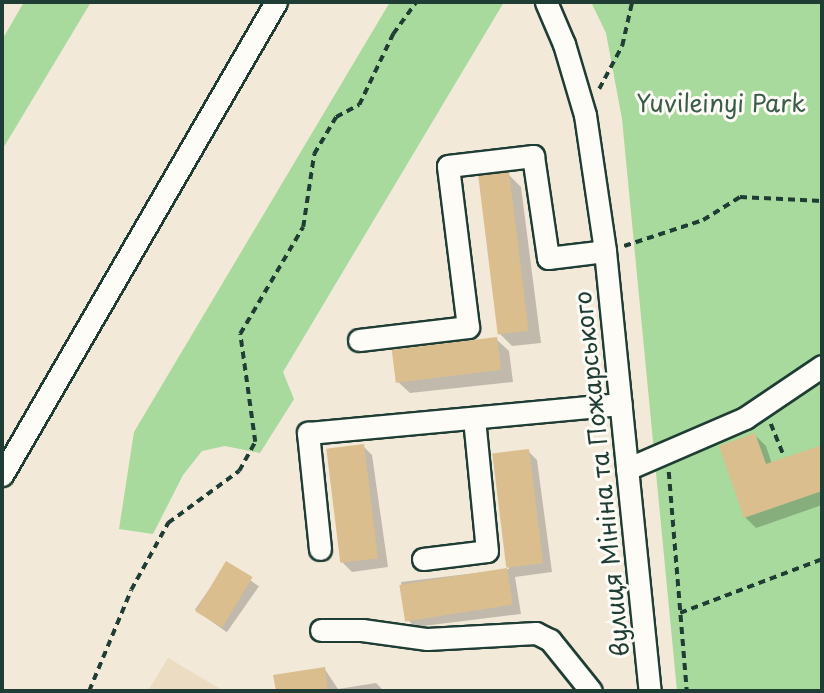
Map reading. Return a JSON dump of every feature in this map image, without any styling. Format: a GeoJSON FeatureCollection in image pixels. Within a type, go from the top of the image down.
{"type":"FeatureCollection","features":[{"type":"Feature","properties":{"kind":"street"},"geometry":{"type":"LineString","coordinates":[[2,475],[276,2]]}},
{"type":"Feature","properties":{"kind":"street","name":"вулиця Мініна та Пожарського"},"geometry":{"type":"LineString","coordinates":[[546,2],[572,67],[585,115],[605,251],[650,691]]}},
{"type":"Feature","properties":{"kind":"street"},"geometry":{"type":"LineString","coordinates":[[359,340],[468,327],[448,166],[533,156],[548,258],[605,251]]}},
{"type":"Feature","properties":{"kind":"street"},"geometry":{"type":"LineString","coordinates":[[627,469],[764,406],[822,366]]}},
{"type":"Feature","properties":{"kind":"street"},"geometry":{"type":"LineString","coordinates":[[320,549],[308,433],[621,404]]}},
{"type":"Feature","properties":{"kind":"street"},"geometry":{"type":"LineString","coordinates":[[423,559],[487,551],[474,419]]}},
{"type":"Feature","properties":{"kind":"street"},"geometry":{"type":"LineString","coordinates":[[321,631],[362,630],[427,639],[536,633],[550,640],[591,691]]}},
{"type":"Feature","properties":{"kind":"path"},"geometry":{"type":"LineString","coordinates":[[89,691],[131,590],[168,523],[239,471],[255,442],[240,334],[303,227],[314,154],[336,117],[359,105],[393,34],[416,2]]}},
{"type":"Feature","properties":{"kind":"path"},"geometry":{"type":"LineString","coordinates":[[585,115],[622,46],[632,2]]}},
{"type":"Feature","properties":{"kind":"path"},"geometry":{"type":"LineString","coordinates":[[605,251],[703,220],[740,197],[822,201]]}},
{"type":"Feature","properties":{"kind":"path"},"geometry":{"type":"LineString","coordinates":[[764,406],[784,457]]}},
{"type":"Feature","properties":{"kind":"path"},"geometry":{"type":"LineString","coordinates":[[667,452],[687,691]]}},
{"type":"Feature","properties":{"kind":"path"},"geometry":{"type":"LineString","coordinates":[[680,613],[822,559]]}},
{"type":"Feature","properties":{"kind":"shaded area"},"geometry":{"type":"Polygon","coordinates":[[[168,658],[224,691],[148,691],[168,658]]]}},
{"type":"Feature","properties":{"kind":"green space"},"geometry":{"type":"Polygon","coordinates":[[[24,2],[91,2],[2,150],[2,40],[24,2]]]}},
{"type":"Feature","properties":{"kind":"green space"},"geometry":{"type":"Polygon","coordinates":[[[390,2],[504,2],[283,372],[294,399],[260,453],[225,446],[202,451],[183,475],[153,534],[119,529],[134,432],[390,2]]]}},
{"type":"Feature","properties":{"kind":"green space","name":"Yuvileinyi Park"},"geometry":{"type":"Polygon","coordinates":[[[591,2],[822,2],[822,691],[677,691],[622,119],[606,33],[591,2]]]}},
{"type":"Feature","properties":{"kind":"building"},"geometry":{"type":"Polygon","coordinates":[[[509,172],[528,331],[498,335],[478,176],[509,172]]]}},
{"type":"Feature","properties":{"kind":"building"},"geometry":{"type":"Polygon","coordinates":[[[497,337],[501,370],[396,383],[392,350],[497,337]]]}},
{"type":"Feature","properties":{"kind":"building"},"geometry":{"type":"Polygon","coordinates":[[[755,433],[766,464],[822,445],[822,491],[744,518],[719,446],[755,433]]]}},
{"type":"Feature","properties":{"kind":"building"},"geometry":{"type":"Polygon","coordinates":[[[364,444],[378,558],[340,563],[326,449],[364,444]]]}},
{"type":"Feature","properties":{"kind":"building"},"geometry":{"type":"Polygon","coordinates":[[[529,449],[543,563],[506,568],[492,454],[529,449]]]}},
{"type":"Feature","properties":{"kind":"building"},"geometry":{"type":"Polygon","coordinates":[[[226,561],[253,577],[222,628],[196,612],[226,561]]]}},
{"type":"Feature","properties":{"kind":"building"},"geometry":{"type":"Polygon","coordinates":[[[507,568],[513,605],[405,622],[399,585],[507,568]]]}},
{"type":"Feature","properties":{"kind":"building"},"geometry":{"type":"Polygon","coordinates":[[[325,667],[328,691],[276,691],[273,675],[325,667]]]}}]}
